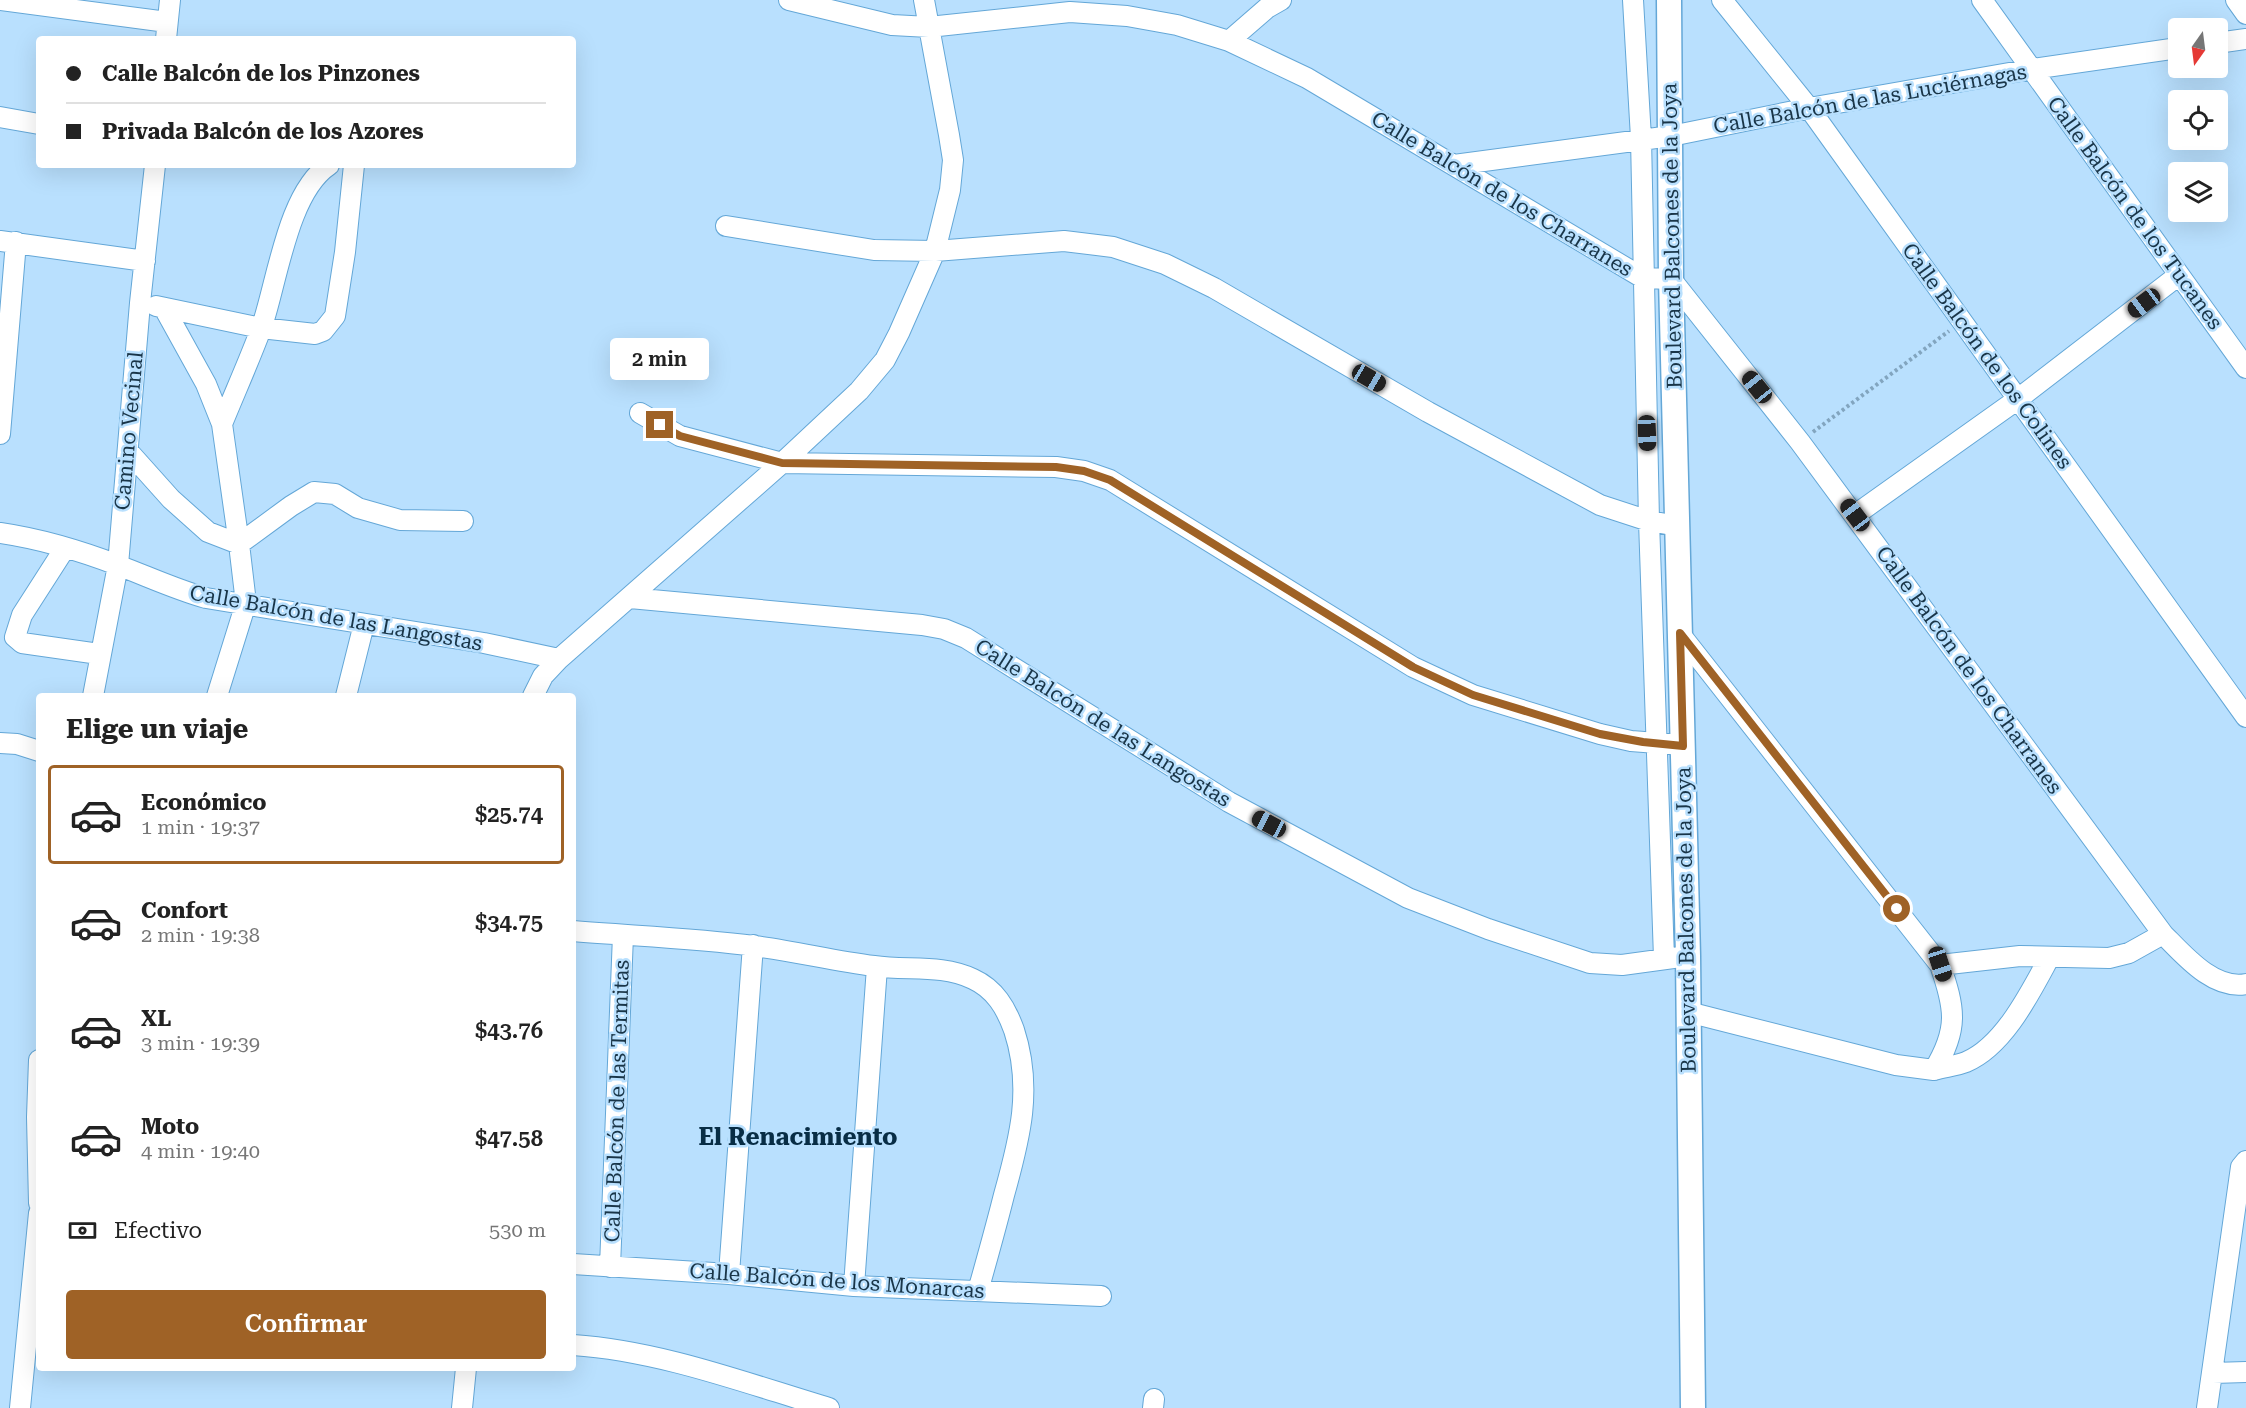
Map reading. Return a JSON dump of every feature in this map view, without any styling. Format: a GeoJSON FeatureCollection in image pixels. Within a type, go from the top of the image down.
{"type":"FeatureCollection","features":[{"type":"Feature","properties":{"kind":"street"},"geometry":{"type":"LineString","coordinates":[[0,0],[167,31],[170,0]]}},
{"type":"Feature","properties":{"kind":"street","name":"Calle Balcón de los Charranes"},"geometry":{"type":"LineString","coordinates":[[789,0],[892,25],[929,27],[1070,12],[1137,17],[1177,25],[1229,41],[1307,78],[1643,279],[1671,279],[1855,515],[2163,934],[2191,962],[2214,978],[2230,985],[2246,985]]}},
{"type":"Feature","properties":{"kind":"street"},"geometry":{"type":"LineString","coordinates":[[534,693],[543,676],[559,659],[782,463],[859,391],[878,369],[899,333],[935,251],[950,190],[953,160],[924,0]]}},
{"type":"Feature","properties":{"kind":"street"},"geometry":{"type":"LineString","coordinates":[[1229,41],[1267,8],[1281,0]]}},
{"type":"Feature","properties":{"kind":"street","name":"Boulevard Balcones de la Joya"},"geometry":{"type":"LineString","coordinates":[[1633,0],[1641,138],[1649,521],[1664,958]]}},
{"type":"Feature","properties":{"kind":"street","name":"Boulevard Balcones de la Joya"},"geometry":{"type":"LineString","coordinates":[[1668,0],[1671,279],[1688,956],[1693,1408]]}},
{"type":"Feature","properties":{"kind":"street","name":"Calle Balcón de los Colines"},"geometry":{"type":"LineString","coordinates":[[1722,0],[1809,108],[2246,717]]}},
{"type":"Feature","properties":{"kind":"street","name":"Calle Balcón de los Tucanes"},"geometry":{"type":"LineString","coordinates":[[1982,0],[2246,368]]}},
{"type":"Feature","properties":{"kind":"street"},"geometry":{"type":"LineString","coordinates":[[2236,0],[2246,14]]}},
{"type":"Feature","properties":{"kind":"street"},"geometry":{"type":"LineString","coordinates":[[2228,41],[2246,39]]}},
{"type":"Feature","properties":{"kind":"street","name":"Calle Balcón de las Luciérnagas"},"geometry":{"type":"LineString","coordinates":[[1454,165],[1641,138],[1671,136],[1809,108],[2032,69],[2168,49]]}},
{"type":"Feature","properties":{"kind":"street"},"geometry":{"type":"LineString","coordinates":[[0,117],[36,123]]}},
{"type":"Feature","properties":{"kind":"street","name":"Camino Vecinal"},"geometry":{"type":"LineString","coordinates":[[93,693],[99,654],[118,565],[140,303],[155,168]]}},
{"type":"Feature","properties":{"kind":"street"},"geometry":{"type":"LineString","coordinates":[[222,424],[261,328],[276,270],[296,212],[312,182],[326,168]]}},
{"type":"Feature","properties":{"kind":"street"},"geometry":{"type":"LineString","coordinates":[[140,303],[261,328],[315,334],[323,332],[330,326],[335,316],[345,252],[354,168]]}},
{"type":"Feature","properties":{"kind":"street"},"geometry":{"type":"LineString","coordinates":[[726,226],[874,250],[935,251],[1064,241],[1113,247],[1166,264],[1214,288],[1428,412],[1600,505],[1649,521],[1678,526]]}},
{"type":"Feature","properties":{"kind":"street"},"geometry":{"type":"LineString","coordinates":[[0,434],[8,241],[145,261]]}},
{"type":"Feature","properties":{"kind":"street"},"geometry":{"type":"LineString","coordinates":[[1855,515],[2018,399],[2179,275]]}},
{"type":"Feature","properties":{"kind":"street"},"geometry":{"type":"LineString","coordinates":[[164,308],[206,384],[222,424],[239,544],[246,603],[218,693]]}},
{"type":"Feature","properties":{"kind":"street"},"geometry":{"type":"LineString","coordinates":[[640,413],[680,436],[782,463],[1056,467],[1084,471],[1110,480],[1423,672],[1484,699],[1600,734],[1656,744],[1683,746]]}},
{"type":"Feature","properties":{"kind":"street"},"geometry":{"type":"LineString","coordinates":[[128,451],[171,499],[208,532],[239,544]]}},
{"type":"Feature","properties":{"kind":"street"},"geometry":{"type":"LineString","coordinates":[[239,544],[314,492],[335,494],[358,508],[400,520],[463,520]]}},
{"type":"Feature","properties":{"kind":"street","name":"Calle Balcón de las Langostas"},"geometry":{"type":"LineString","coordinates":[[0,533],[31,538],[65,548],[118,565],[186,592],[227,602],[246,603],[484,643],[559,659]]}},
{"type":"Feature","properties":{"kind":"street"},"geometry":{"type":"LineString","coordinates":[[65,548],[22,615],[15,637],[22,644],[99,654]]}},
{"type":"Feature","properties":{"kind":"street","name":"Calle Balcón de las Langostas"},"geometry":{"type":"LineString","coordinates":[[630,598],[922,625],[944,629],[966,638],[1229,802],[1408,898],[1488,929],[1590,963],[1622,965],[1688,956]]}},
{"type":"Feature","properties":{"kind":"street"},"geometry":{"type":"LineString","coordinates":[[347,693],[364,624]]}},
{"type":"Feature","properties":{"kind":"street"},"geometry":{"type":"LineString","coordinates":[[1680,633],[1940,964],[1949,991],[1953,1016],[1944,1053],[1934,1070]]}},
{"type":"Feature","properties":{"kind":"street"},"geometry":{"type":"LineString","coordinates":[[0,743],[17,744],[36,750]]}},
{"type":"Feature","properties":{"kind":"street"},"geometry":{"type":"LineString","coordinates":[[576,931],[753,945],[877,967],[926,968],[955,973],[987,987],[1002,1003],[1018,1044],[1023,1073],[1023,1110],[1020,1138],[978,1291]]}},
{"type":"Feature","properties":{"kind":"street"},"geometry":{"type":"LineString","coordinates":[[1940,964],[2020,956],[2109,958],[2129,953],[2163,934]]}},
{"type":"Feature","properties":{"kind":"street","name":"Calle Balcón de las Termitas"},"geometry":{"type":"LineString","coordinates":[[610,1267],[623,935]]}},
{"type":"Feature","properties":{"kind":"street"},"geometry":{"type":"LineString","coordinates":[[729,1274],[753,945]]}},
{"type":"Feature","properties":{"kind":"street"},"geometry":{"type":"LineString","coordinates":[[1688,1012],[1896,1065],[1934,1070],[1966,1062],[1985,1050],[2008,1025],[2031,991],[2049,958]]}},
{"type":"Feature","properties":{"kind":"street"},"geometry":{"type":"LineString","coordinates":[[854,1286],[877,967]]}},
{"type":"Feature","properties":{"kind":"street"},"geometry":{"type":"LineString","coordinates":[[2207,1408],[2244,1164]]}},
{"type":"Feature","properties":{"kind":"street"},"geometry":{"type":"LineString","coordinates":[[20,1408],[36,1244]]}},
{"type":"Feature","properties":{"kind":"street","name":"Calle Balcón de los Monarcas"},"geometry":{"type":"LineString","coordinates":[[576,1264],[729,1274],[854,1286],[1101,1296]]}},
{"type":"Feature","properties":{"kind":"street"},"geometry":{"type":"LineString","coordinates":[[576,1345],[605,1347],[668,1360],[829,1408]]}},
{"type":"Feature","properties":{"kind":"street"},"geometry":{"type":"LineString","coordinates":[[462,1408],[466,1371]]}},
{"type":"Feature","properties":{"kind":"street"},"geometry":{"type":"LineString","coordinates":[[2213,1373],[2246,1372]]}},
{"type":"Feature","properties":{"kind":"path"},"geometry":{"type":"LineString","coordinates":[[1800,442],[1962,322]]}},
{"type":"Feature","properties":{"kind":"district","name":"El Renacimiento"},"geometry":{"type":"Point","coordinates":[798,1137]}},
{"type":"Feature","properties":{"kind":"route"},"geometry":{"type":"LineString","coordinates":[[660,425],[680,436],[782,463],[1056,467],[1084,471],[1110,480],[1413,667],[1473,695],[1615,738],[1683,746],[1680,633],[1897,909]]}}]}
